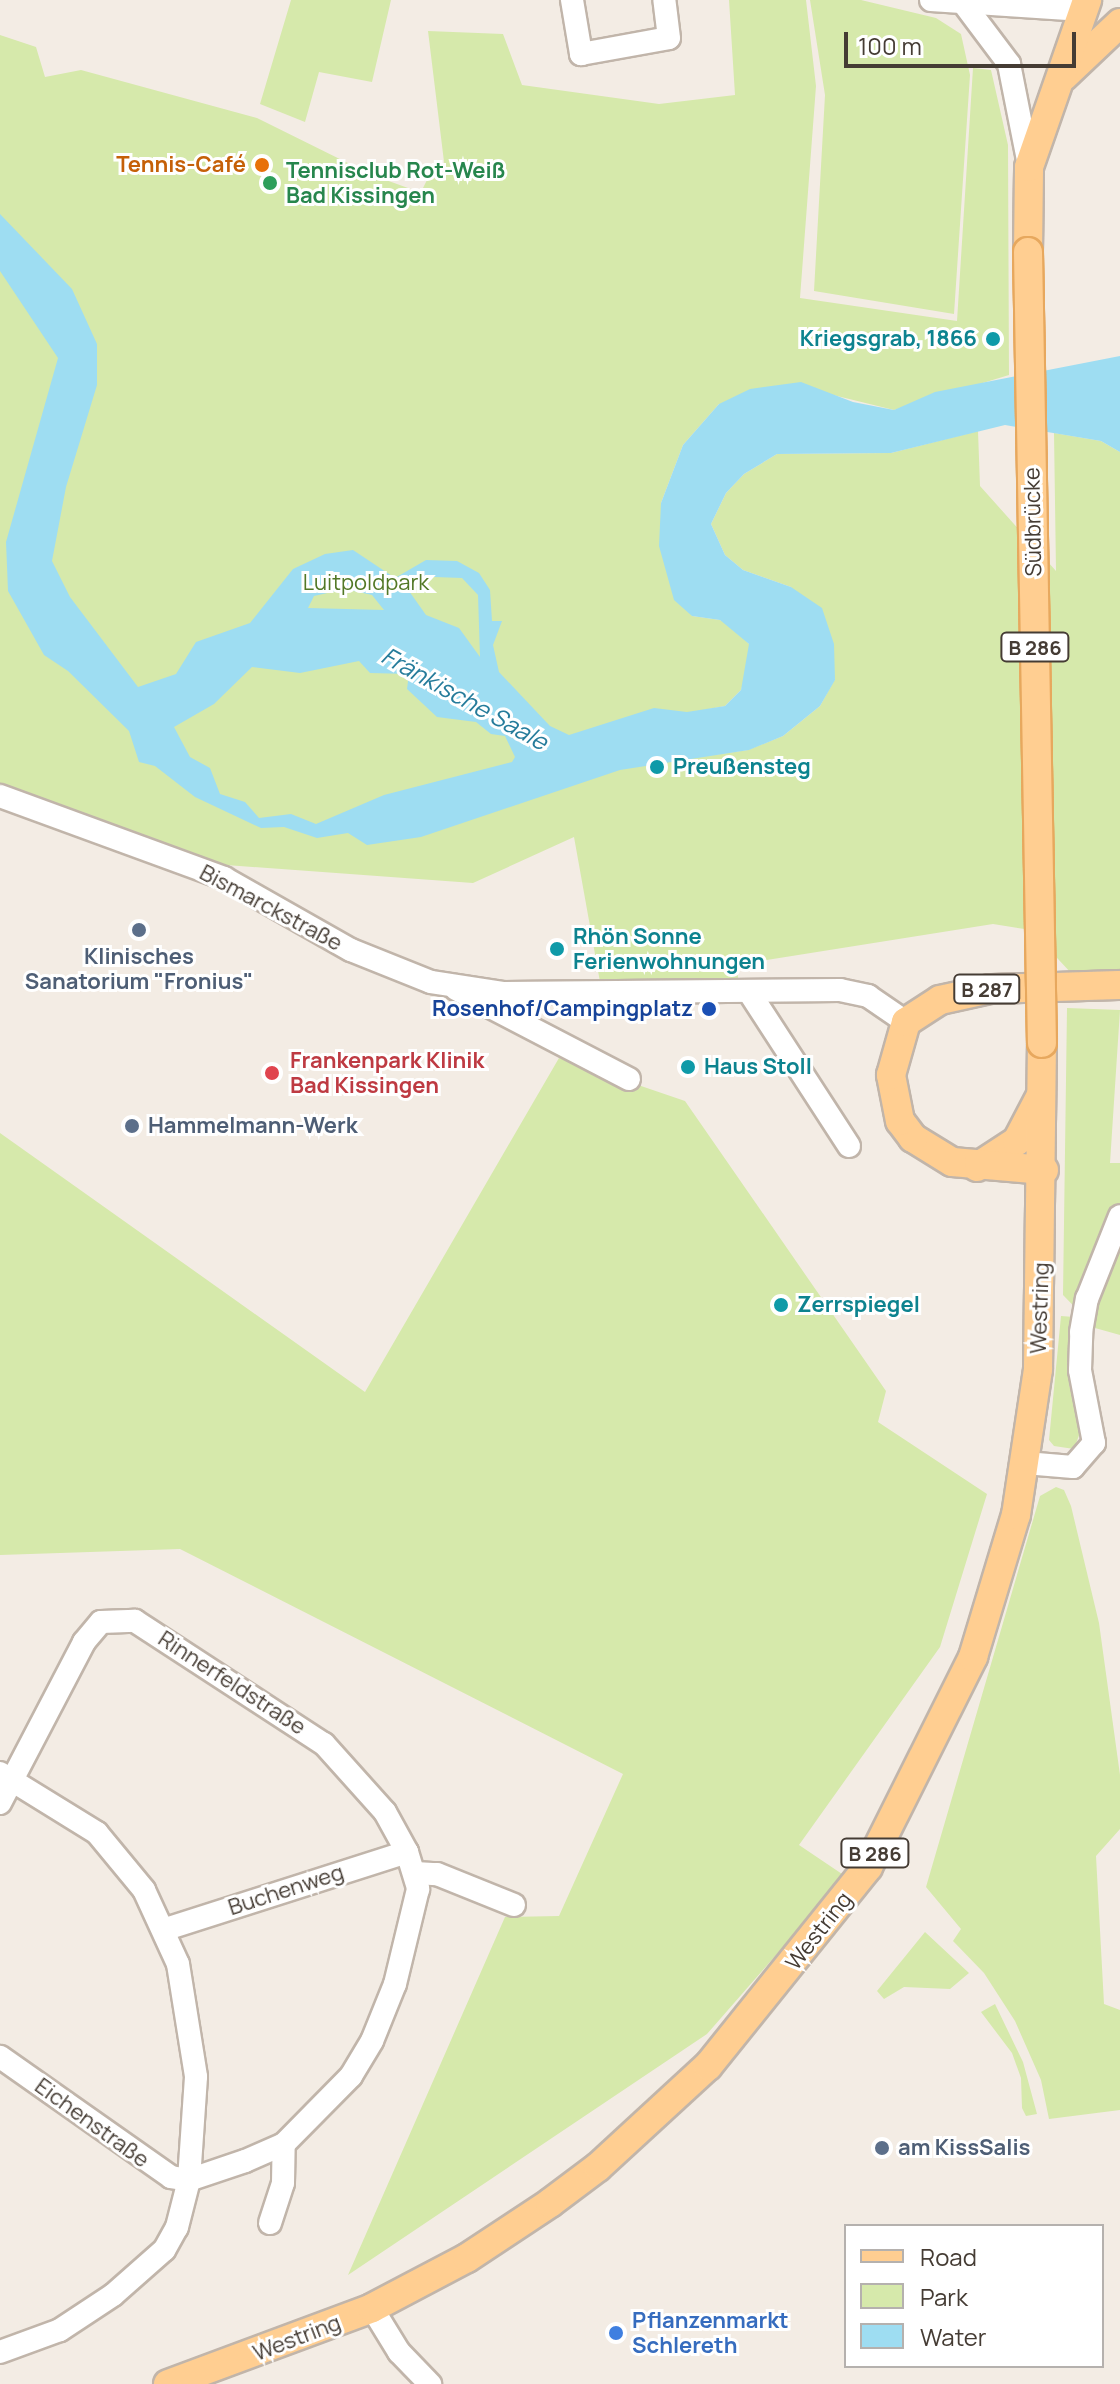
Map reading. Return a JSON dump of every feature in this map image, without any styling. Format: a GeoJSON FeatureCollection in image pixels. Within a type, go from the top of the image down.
{"type":"FeatureCollection","features":[{"type":"Feature","properties":{"kind":"main road"},"geometry":{"type":"LineString","coordinates":[[1085,5],[1120,9]]}},
{"type":"Feature","properties":{"kind":"main road","name":"Südbrücke"},"geometry":{"type":"LineString","coordinates":[[1042,1093],[1029,167],[1085,5]]}},
{"type":"Feature","properties":{"kind":"main road"},"geometry":{"type":"LineString","coordinates":[[1055,85],[1120,23]]}},
{"type":"Feature","properties":{"kind":"main road","name":"B 287"},"geometry":{"type":"LineString","coordinates":[[906,1022],[940,1000],[990,989],[1120,985]]}},
{"type":"Feature","properties":{"kind":"main road"},"geometry":{"type":"LineString","coordinates":[[906,1022],[891,1075],[900,1121],[936,1156],[977,1167],[1044,1170]]}},
{"type":"Feature","properties":{"kind":"main road"},"geometry":{"type":"LineString","coordinates":[[977,1167],[1017,1141],[1042,1093]]}},
{"type":"Feature","properties":{"kind":"main road","name":"B 286"},"geometry":{"type":"LineString","coordinates":[[1042,1093],[1044,1170]]}},
{"type":"Feature","properties":{"kind":"main road","name":"Westring"},"geometry":{"type":"LineString","coordinates":[[168,2384],[372,2308],[467,2258],[598,2167],[708,2066],[771,1993],[868,1867],[948,1713],[997,1583],[1025,1463],[1038,1369],[1044,1170]]}},
{"type":"Feature","properties":{"kind":"street"},"geometry":{"type":"LineString","coordinates":[[572,0],[581,54],[669,38],[664,0]]}},
{"type":"Feature","properties":{"kind":"street"},"geometry":{"type":"LineString","coordinates":[[931,0],[964,4],[1085,5]]}},
{"type":"Feature","properties":{"kind":"street"},"geometry":{"type":"LineString","coordinates":[[964,4],[1009,64],[1029,167]]}},
{"type":"Feature","properties":{"kind":"street","name":"Bismarckstraße"},"geometry":{"type":"LineString","coordinates":[[0,796],[224,878],[351,950],[451,986],[629,1079]]}},
{"type":"Feature","properties":{"kind":"street","name":"Bismarckstraße"},"geometry":{"type":"LineString","coordinates":[[451,986],[504,993],[751,995],[853,991],[891,1007],[906,1022]]}},
{"type":"Feature","properties":{"kind":"street"},"geometry":{"type":"LineString","coordinates":[[751,995],[849,1146]]}},
{"type":"Feature","properties":{"kind":"street"},"geometry":{"type":"LineString","coordinates":[[1025,1463],[1073,1467],[1094,1443],[1080,1370],[1081,1332],[1087,1299],[1120,1216]]}},
{"type":"Feature","properties":{"kind":"street","name":"Rinnerfeldstraße"},"geometry":{"type":"LineString","coordinates":[[7,1776],[84,1642],[101,1622],[135,1621],[324,1744],[385,1812],[407,1852],[415,1873],[417,1906],[406,1951],[372,2041],[333,2099],[284,2144],[189,2180]]}},
{"type":"Feature","properties":{"kind":"street"},"geometry":{"type":"LineString","coordinates":[[0,1803],[7,1776],[97,1833],[127,1866],[166,1929],[186,2000],[196,2077],[189,2180],[177,2227],[154,2259],[113,2295],[60,2330],[1,2347]]}},
{"type":"Feature","properties":{"kind":"street","name":"Buchenweg"},"geometry":{"type":"LineString","coordinates":[[166,1929],[407,1852]]}},
{"type":"Feature","properties":{"kind":"street"},"geometry":{"type":"LineString","coordinates":[[415,1873],[437,1874],[514,1905]]}},
{"type":"Feature","properties":{"kind":"street","name":"Eichenstraße"},"geometry":{"type":"LineString","coordinates":[[0,2057],[151,2166],[189,2180]]}},
{"type":"Feature","properties":{"kind":"street"},"geometry":{"type":"LineString","coordinates":[[270,2223],[283,2183],[284,2144]]}},
{"type":"Feature","properties":{"kind":"street"},"geometry":{"type":"LineString","coordinates":[[372,2308],[399,2352],[430,2384]]}},
{"type":"Feature","properties":{"kind":"green space"},"geometry":{"type":"Polygon","coordinates":[[[291,0],[391,0],[372,82],[319,72],[305,122],[260,104],[291,0]]]}},
{"type":"Feature","properties":{"kind":"green space","name":"Luitpoldpark"},"geometry":{"type":"Polygon","coordinates":[[[729,0],[806,0],[816,86],[800,298],[957,321],[973,68],[991,70],[1008,145],[1009,375],[894,410],[833,395],[719,404],[683,445],[661,503],[692,616],[720,620],[734,628],[749,644],[749,666],[741,690],[725,706],[688,713],[706,756],[748,750],[783,736],[820,706],[835,679],[791,587],[743,570],[725,555],[711,524],[726,493],[744,474],[777,454],[891,453],[978,431],[980,486],[1056,571],[1054,433],[1101,441],[1120,452],[1120,974],[1072,974],[1031,930],[993,924],[736,965],[739,983],[600,982],[574,837],[473,883],[226,865],[0,785],[0,35],[36,47],[45,77],[81,70],[257,118],[372,175],[433,197],[423,188],[432,170],[445,170],[428,31],[503,34],[522,85],[659,104],[735,95],[729,0]]]}},
{"type":"Feature","properties":{"kind":"green space"},"geometry":{"type":"Polygon","coordinates":[[[810,0],[861,0],[936,18],[961,34],[970,75],[954,314],[814,291],[825,95],[810,0]]]}},
{"type":"Feature","properties":{"kind":"green space"},"geometry":{"type":"Polygon","coordinates":[[[1067,1008],[1120,1010],[1110,1163],[1120,1163],[1120,1335],[1095,1328],[1063,1295],[1067,1008]]]}},
{"type":"Feature","properties":{"kind":"green space"},"geometry":{"type":"Polygon","coordinates":[[[559,1058],[685,1101],[886,1391],[878,1422],[987,1494],[940,1647],[799,1845],[845,1876],[707,2034],[348,2275],[505,1917],[559,1916],[623,1774],[180,1549],[0,1555],[0,1133],[365,1392],[559,1058]]]}},
{"type":"Feature","properties":{"kind":"green space"},"geometry":{"type":"Polygon","coordinates":[[[1061,1316],[1074,1317],[1069,1384],[1081,1430],[1074,1449],[1054,1446],[1049,1440],[1061,1316]]]}},
{"type":"Feature","properties":{"kind":"green space"},"geometry":{"type":"Polygon","coordinates":[[[1056,1487],[1064,1490],[1071,1506],[1099,1623],[1120,1775],[1120,1829],[1096,1856],[1104,2004],[1120,2010],[1120,2110],[1049,2119],[1041,2080],[1015,2021],[984,1973],[953,1941],[961,1929],[926,1887],[1040,1496],[1056,1487]]]}},
{"type":"Feature","properties":{"kind":"green space"},"geometry":{"type":"Polygon","coordinates":[[[925,1932],[969,1973],[950,1989],[904,1987],[884,1999],[877,1991],[925,1932]]]}},
{"type":"Feature","properties":{"kind":"green space"},"geometry":{"type":"Polygon","coordinates":[[[995,2004],[1023,2062],[1037,2114],[1026,2116],[1022,2108],[1021,2078],[1012,2053],[981,2012],[995,2004]]]}},
{"type":"Feature","properties":{"kind":"water","name":"Fränkische Saale"},"geometry":{"type":"Polygon","coordinates":[[[0,214],[72,289],[97,344],[97,385],[66,487],[52,561],[70,597],[138,687],[176,674],[196,642],[250,623],[293,569],[325,554],[353,550],[395,578],[426,560],[457,561],[479,573],[490,590],[492,621],[502,621],[493,645],[499,672],[550,726],[569,735],[654,708],[687,712],[725,706],[741,690],[749,644],[720,620],[692,616],[674,600],[659,546],[661,503],[683,445],[719,404],[750,389],[801,382],[853,402],[894,410],[935,392],[1120,356],[1120,452],[1101,441],[1005,425],[891,453],[777,454],[744,474],[726,493],[711,524],[725,555],[743,570],[791,587],[822,608],[834,644],[835,680],[820,706],[783,736],[749,750],[620,770],[421,837],[367,845],[348,833],[317,838],[284,827],[261,828],[195,797],[155,766],[139,762],[129,731],[68,671],[44,655],[8,591],[6,542],[58,358],[0,271],[0,214]],[[434,577],[415,581],[409,591],[426,615],[459,628],[480,657],[478,595],[462,578],[434,577]],[[345,589],[314,596],[308,608],[384,610],[372,595],[345,589]],[[359,661],[300,673],[252,667],[214,704],[174,727],[190,757],[210,768],[220,794],[245,802],[259,818],[291,814],[316,824],[384,795],[512,762],[515,757],[505,736],[491,734],[476,722],[437,717],[407,689],[409,674],[370,673],[359,661]]]}},
{"type":"Feature","properties":{"kind":"place","name":"Tennis-Café"},"geometry":{"type":"Point","coordinates":[262,165]}},
{"type":"Feature","properties":{"kind":"place","name":"Tennisclub Rot-Weiß Bad Kissingen"},"geometry":{"type":"Point","coordinates":[270,183]}},
{"type":"Feature","properties":{"kind":"place","name":"Kriegsgrab, 1866"},"geometry":{"type":"Point","coordinates":[993,339]}},
{"type":"Feature","properties":{"kind":"place","name":"Preußensteg"},"geometry":{"type":"Point","coordinates":[657,767]}},
{"type":"Feature","properties":{"kind":"place","name":"Klinisches Sanatorium \"Fronius\""},"geometry":{"type":"Point","coordinates":[139,930]}},
{"type":"Feature","properties":{"kind":"place","name":"Rhön Sonne Ferienwohnungen"},"geometry":{"type":"Point","coordinates":[557,949]}},
{"type":"Feature","properties":{"kind":"place","name":"Rosenhof/Campingplatz"},"geometry":{"type":"Point","coordinates":[709,1009]}},
{"type":"Feature","properties":{"kind":"place","name":"Haus Stoll"},"geometry":{"type":"Point","coordinates":[688,1067]}},
{"type":"Feature","properties":{"kind":"place","name":"Frankenpark Klinik Bad Kissingen"},"geometry":{"type":"Point","coordinates":[272,1073]}},
{"type":"Feature","properties":{"kind":"place","name":"Hammelmann-Werk"},"geometry":{"type":"Point","coordinates":[132,1126]}},
{"type":"Feature","properties":{"kind":"place","name":"Zerrspiegel"},"geometry":{"type":"Point","coordinates":[781,1305]}},
{"type":"Feature","properties":{"kind":"place","name":"am KissSalis"},"geometry":{"type":"Point","coordinates":[882,2148]}},
{"type":"Feature","properties":{"kind":"place","name":"Pflanzenmarkt Schlereth"},"geometry":{"type":"Point","coordinates":[616,2333]}}]}
